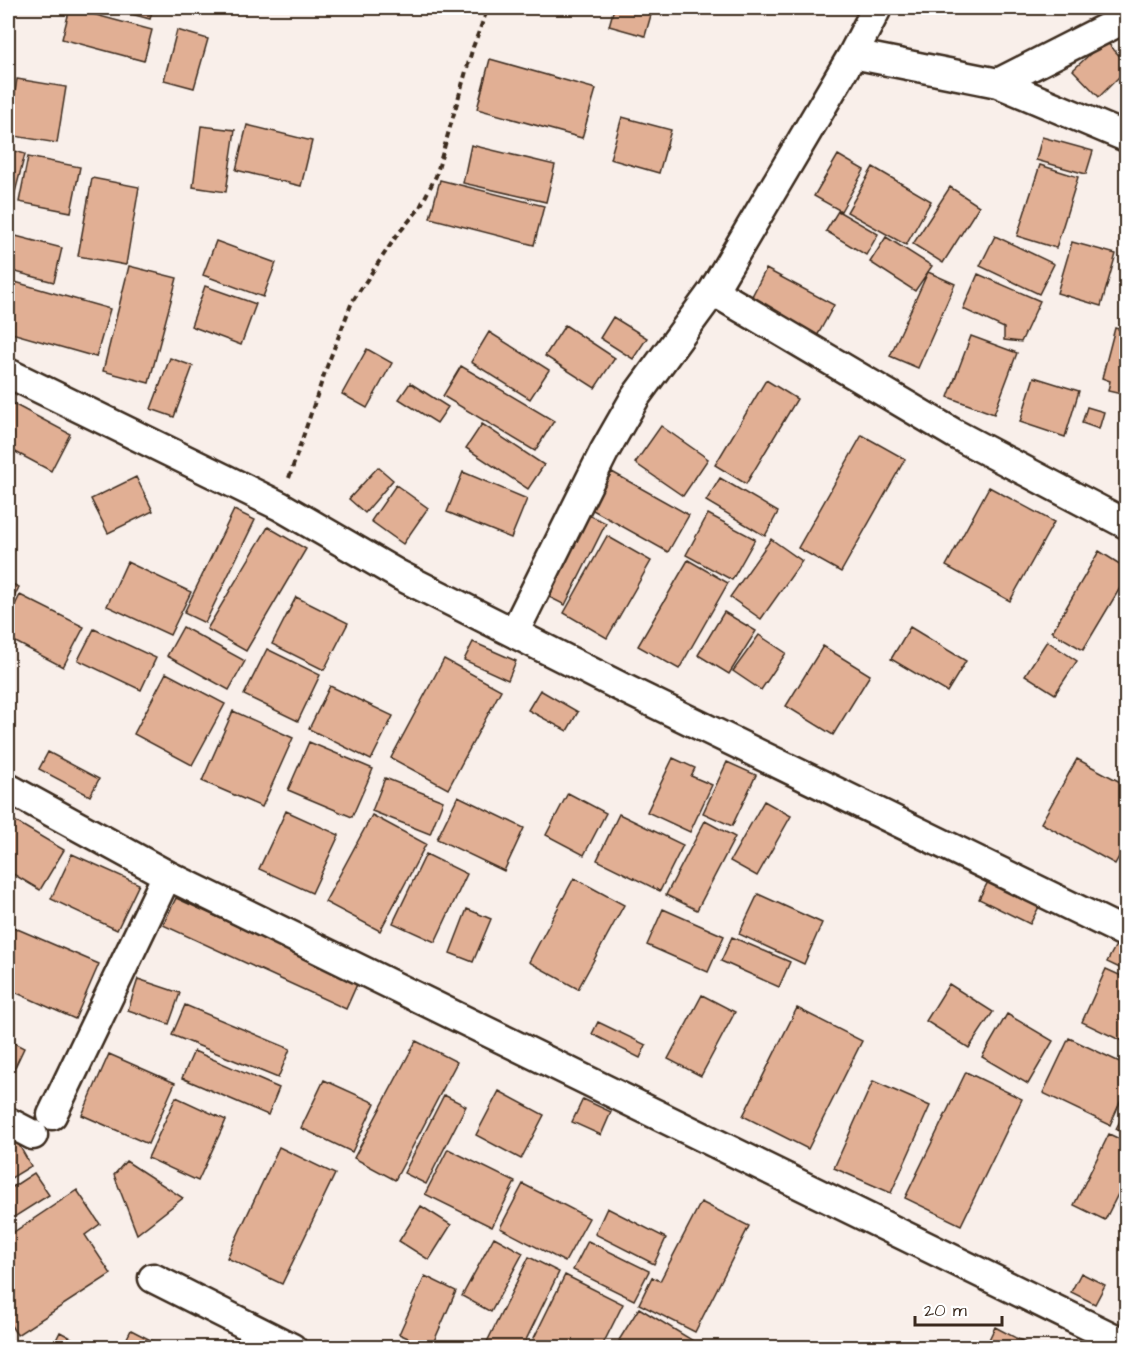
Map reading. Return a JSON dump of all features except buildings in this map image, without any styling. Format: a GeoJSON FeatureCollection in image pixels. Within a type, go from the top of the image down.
{"type":"FeatureCollection","features":[{"type":"Feature","properties":{"kind":"street"},"geometry":{"type":"LineString","coordinates":[[514,633],[604,452],[636,396],[713,291],[853,54],[877,8]]}},
{"type":"Feature","properties":{"kind":"street"},"geometry":{"type":"LineString","coordinates":[[998,83],[1126,18]]}},
{"type":"Feature","properties":{"kind":"street"},"geometry":{"type":"LineString","coordinates":[[853,54],[998,83],[1126,137]]}},
{"type":"Feature","properties":{"kind":"street"},"geometry":{"type":"LineString","coordinates":[[713,291],[955,435],[1126,524]]}},
{"type":"Feature","properties":{"kind":"street"},"geometry":{"type":"LineString","coordinates":[[8,373],[280,506],[399,575],[621,687],[1126,933]]}},
{"type":"Feature","properties":{"kind":"street"},"geometry":{"type":"LineString","coordinates":[[8,788],[167,875],[1126,1344]]}},
{"type":"Feature","properties":{"kind":"street"},"geometry":{"type":"LineString","coordinates":[[52,1114],[167,875]]}},
{"type":"Feature","properties":{"kind":"street"},"geometry":{"type":"LineString","coordinates":[[8,1122],[33,1135]]}},
{"type":"Feature","properties":{"kind":"street"},"geometry":{"type":"LineString","coordinates":[[153,1278],[292,1347]]}},
{"type":"Feature","properties":{"kind":"path"},"geometry":{"type":"LineString","coordinates":[[280,506],[326,369],[352,302],[397,235],[419,209],[435,176],[473,47],[488,8]]}}]}
